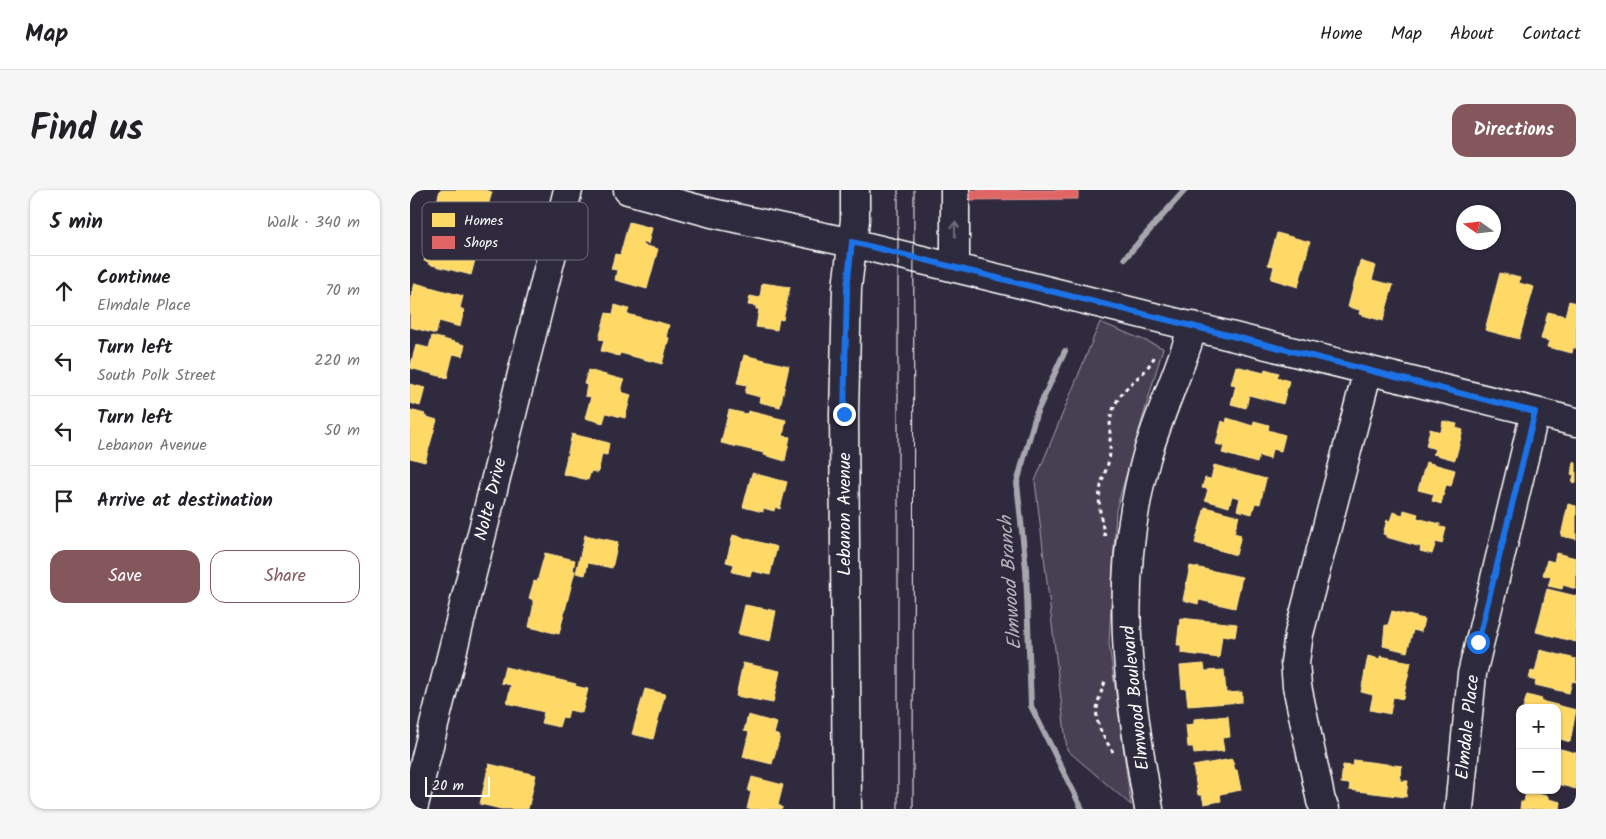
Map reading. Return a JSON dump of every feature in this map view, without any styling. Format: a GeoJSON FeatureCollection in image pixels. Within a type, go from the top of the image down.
{"type":"FeatureCollection","features":[{"type":"Feature","properties":{"kind":"street"},"geometry":{"type":"LineString","coordinates":[[628,190],[712,213],[852,242],[1576,422]]}},
{"type":"Feature","properties":{"kind":"street","name":"Lebanon Avenue"},"geometry":{"type":"LineString","coordinates":[[847,809],[844,414],[847,288],[855,220],[855,190]]}},
{"type":"Feature","properties":{"kind":"street"},"geometry":{"type":"LineString","coordinates":[[955,190],[955,268]]}},
{"type":"Feature","properties":{"kind":"street","name":"Nolte Drive"},"geometry":{"type":"LineString","coordinates":[[413,809],[550,260]]}},
{"type":"Feature","properties":{"kind":"street","name":"Elmwood Boulevard"},"geometry":{"type":"LineString","coordinates":[[1149,809],[1136,738],[1128,672],[1126,585],[1136,508],[1146,460],[1158,421],[1187,346],[1192,326]]}},
{"type":"Feature","properties":{"kind":"street"},"geometry":{"type":"LineString","coordinates":[[1325,809],[1321,802],[1297,686],[1296,662],[1299,634],[1368,370]]}},
{"type":"Feature","properties":{"kind":"street","name":"Elmdale Place"},"geometry":{"type":"LineString","coordinates":[[1459,809],[1472,674],[1535,412]]}},
{"type":"Feature","properties":{"kind":"shaded area"},"geometry":{"type":"Polygon","coordinates":[[[1100,322],[1163,348],[1116,510],[1109,643],[1131,805],[1067,750],[1035,481],[1100,322]]]}},
{"type":"Feature","properties":{"kind":"building: Homes"},"geometry":{"type":"Polygon","coordinates":[[[440,190],[485,190],[492,192],[489,202],[437,202],[440,190]]]}},
{"type":"Feature","properties":{"kind":"building: Homes"},"geometry":{"type":"Polygon","coordinates":[[[629,222],[652,228],[648,244],[643,242],[642,245],[658,249],[647,289],[615,280],[617,270],[611,269],[615,254],[620,255],[629,222]]]}},
{"type":"Feature","properties":{"kind":"building: Homes"},"geometry":{"type":"Polygon","coordinates":[[[1277,233],[1310,242],[1298,287],[1271,279],[1274,266],[1268,265],[1277,233]]]}},
{"type":"Feature","properties":{"kind":"building: Homes"},"geometry":{"type":"Polygon","coordinates":[[[475,260],[471,275],[428,264],[429,262],[424,261],[475,260]]]}},
{"type":"Feature","properties":{"kind":"building: Homes"},"geometry":{"type":"Polygon","coordinates":[[[1360,261],[1376,266],[1372,280],[1393,285],[1383,321],[1359,314],[1360,310],[1348,307],[1360,261]]]}},
{"type":"Feature","properties":{"kind":"building: Homes"},"geometry":{"type":"Polygon","coordinates":[[[1500,273],[1520,278],[1519,283],[1534,287],[1519,339],[1485,330],[1500,273]]]}},
{"type":"Feature","properties":{"kind":"building: Homes"},"geometry":{"type":"Polygon","coordinates":[[[415,283],[463,296],[460,308],[464,310],[460,327],[439,321],[436,334],[410,327],[410,301],[415,283]]]}},
{"type":"Feature","properties":{"kind":"building: Homes"},"geometry":{"type":"Polygon","coordinates":[[[762,283],[790,287],[783,320],[779,319],[777,330],[756,327],[759,309],[756,309],[756,306],[748,305],[750,296],[760,298],[762,283]]]}},
{"type":"Feature","properties":{"kind":"building: Homes"},"geometry":{"type":"Polygon","coordinates":[[[1569,301],[1576,303],[1576,348],[1573,348],[1572,353],[1547,347],[1549,341],[1541,339],[1548,312],[1565,316],[1569,301]]]}},
{"type":"Feature","properties":{"kind":"building: Homes"},"geometry":{"type":"Polygon","coordinates":[[[615,305],[629,309],[627,314],[669,325],[666,337],[669,338],[662,364],[620,353],[619,356],[601,351],[604,340],[599,339],[606,313],[613,314],[615,305]]]}},
{"type":"Feature","properties":{"kind":"building: Homes"},"geometry":{"type":"Polygon","coordinates":[[[432,336],[465,345],[462,356],[453,354],[447,378],[410,368],[416,345],[429,348],[432,336]]]}},
{"type":"Feature","properties":{"kind":"building: Homes"},"geometry":{"type":"Polygon","coordinates":[[[744,355],[789,366],[780,407],[759,402],[760,397],[745,393],[747,385],[737,383],[744,355]]]}},
{"type":"Feature","properties":{"kind":"building: Homes"},"geometry":{"type":"Polygon","coordinates":[[[1236,366],[1264,373],[1265,369],[1279,373],[1277,377],[1289,381],[1283,404],[1249,395],[1246,408],[1231,404],[1236,385],[1231,384],[1236,366]]]}},
{"type":"Feature","properties":{"kind":"building: Homes"},"geometry":{"type":"Polygon","coordinates":[[[588,370],[624,380],[621,392],[631,395],[625,418],[606,413],[603,423],[585,418],[591,397],[585,396],[587,385],[584,384],[588,370]]]}},
{"type":"Feature","properties":{"kind":"building: Homes"},"geometry":{"type":"Polygon","coordinates":[[[410,384],[425,388],[420,406],[410,403],[410,384]]]}},
{"type":"Feature","properties":{"kind":"building: Homes"},"geometry":{"type":"Polygon","coordinates":[[[410,410],[437,420],[425,462],[410,458],[410,410]]]}},
{"type":"Feature","properties":{"kind":"building: Homes"},"geometry":{"type":"Polygon","coordinates":[[[729,410],[747,414],[748,411],[786,420],[783,436],[790,437],[785,461],[764,455],[764,453],[721,443],[729,410]]]}},
{"type":"Feature","properties":{"kind":"building: Homes"},"geometry":{"type":"Polygon","coordinates":[[[1227,418],[1253,426],[1254,421],[1269,425],[1268,430],[1285,435],[1281,451],[1272,449],[1270,459],[1259,456],[1257,463],[1222,453],[1224,446],[1216,444],[1222,421],[1226,423],[1227,418]]]}},
{"type":"Feature","properties":{"kind":"building: Homes"},"geometry":{"type":"Polygon","coordinates":[[[1443,421],[1457,424],[1456,428],[1463,430],[1455,460],[1433,454],[1435,449],[1426,446],[1430,429],[1441,432],[1443,421]]]}},
{"type":"Feature","properties":{"kind":"building: Homes"},"geometry":{"type":"Polygon","coordinates":[[[572,434],[609,443],[607,455],[602,454],[598,473],[591,471],[588,480],[563,474],[572,434]]]}},
{"type":"Feature","properties":{"kind":"building: Homes"},"geometry":{"type":"Polygon","coordinates":[[[1426,462],[1455,470],[1451,486],[1446,485],[1441,504],[1432,501],[1434,494],[1418,490],[1426,462]]]}},
{"type":"Feature","properties":{"kind":"building: Homes"},"geometry":{"type":"Polygon","coordinates":[[[1574,462],[1576,463],[1576,483],[1572,482],[1574,475],[1571,474],[1574,462]]]}},
{"type":"Feature","properties":{"kind":"building: Homes"},"geometry":{"type":"Polygon","coordinates":[[[1214,465],[1266,479],[1260,504],[1255,503],[1252,514],[1237,510],[1240,498],[1232,496],[1229,507],[1205,500],[1208,489],[1202,488],[1205,478],[1211,479],[1214,465]]]}},
{"type":"Feature","properties":{"kind":"building: Homes"},"geometry":{"type":"Polygon","coordinates":[[[752,473],[787,482],[780,509],[775,507],[774,511],[763,508],[763,512],[743,507],[752,473]]]}},
{"type":"Feature","properties":{"kind":"building: Homes"},"geometry":{"type":"Polygon","coordinates":[[[1568,504],[1576,506],[1576,539],[1561,536],[1568,504]]]}},
{"type":"Feature","properties":{"kind":"building: Homes"},"geometry":{"type":"Polygon","coordinates":[[[1205,507],[1239,516],[1234,533],[1241,535],[1236,555],[1195,543],[1205,507]]]}},
{"type":"Feature","properties":{"kind":"building: Homes"},"geometry":{"type":"Polygon","coordinates":[[[1404,510],[1418,514],[1417,518],[1440,524],[1440,527],[1446,528],[1442,544],[1436,542],[1432,554],[1420,551],[1421,547],[1386,537],[1383,534],[1387,520],[1390,521],[1393,512],[1403,515],[1404,510]]]}},
{"type":"Feature","properties":{"kind":"building: Homes"},"geometry":{"type":"Polygon","coordinates":[[[585,535],[618,542],[612,568],[588,563],[585,575],[576,573],[585,535]]]}},
{"type":"Feature","properties":{"kind":"building: Homes"},"geometry":{"type":"Polygon","coordinates":[[[733,535],[777,547],[770,575],[752,571],[750,576],[732,572],[734,564],[726,562],[733,535]]]}},
{"type":"Feature","properties":{"kind":"building: Homes"},"geometry":{"type":"Polygon","coordinates":[[[545,553],[575,560],[573,570],[575,571],[559,634],[529,627],[533,600],[529,598],[534,581],[537,582],[545,553]]]}},
{"type":"Feature","properties":{"kind":"building: Homes"},"geometry":{"type":"Polygon","coordinates":[[[1556,553],[1576,558],[1576,589],[1563,585],[1562,589],[1548,586],[1551,577],[1543,575],[1547,560],[1554,562],[1556,553]]]}},
{"type":"Feature","properties":{"kind":"building: Homes"},"geometry":{"type":"Polygon","coordinates":[[[1190,566],[1242,577],[1235,608],[1199,600],[1198,604],[1183,600],[1190,566]]]}},
{"type":"Feature","properties":{"kind":"building: Homes"},"geometry":{"type":"Polygon","coordinates":[[[1547,589],[1576,596],[1576,642],[1536,632],[1547,589]]]}},
{"type":"Feature","properties":{"kind":"building: Homes"},"geometry":{"type":"Polygon","coordinates":[[[745,605],[776,611],[770,641],[738,634],[745,605]]]}},
{"type":"Feature","properties":{"kind":"building: Homes"},"geometry":{"type":"Polygon","coordinates":[[[1392,611],[1424,619],[1421,632],[1413,630],[1407,652],[1383,646],[1385,625],[1388,625],[1392,611]]]}},
{"type":"Feature","properties":{"kind":"building: Homes"},"geometry":{"type":"Polygon","coordinates":[[[1180,618],[1237,624],[1235,637],[1222,635],[1219,658],[1181,653],[1181,645],[1177,645],[1180,618]]]}},
{"type":"Feature","properties":{"kind":"building: Homes"},"geometry":{"type":"Polygon","coordinates":[[[1540,650],[1576,659],[1576,682],[1572,681],[1569,693],[1535,685],[1536,681],[1529,679],[1531,671],[1535,672],[1540,650]]]}},
{"type":"Feature","properties":{"kind":"building: Homes"},"geometry":{"type":"Polygon","coordinates":[[[1368,656],[1380,659],[1380,656],[1411,662],[1403,699],[1393,697],[1390,714],[1370,710],[1373,695],[1361,692],[1368,656]]]}},
{"type":"Feature","properties":{"kind":"building: Homes"},"geometry":{"type":"Polygon","coordinates":[[[743,663],[780,671],[773,703],[736,696],[743,663]]]}},
{"type":"Feature","properties":{"kind":"building: Homes"},"geometry":{"type":"Polygon","coordinates":[[[1204,664],[1205,671],[1224,670],[1226,693],[1242,692],[1242,702],[1188,706],[1186,688],[1182,689],[1180,666],[1204,664]]]}},
{"type":"Feature","properties":{"kind":"building: Homes"},"geometry":{"type":"Polygon","coordinates":[[[505,667],[576,684],[575,686],[588,689],[582,713],[569,710],[567,718],[562,717],[559,727],[541,723],[544,712],[507,703],[511,685],[501,683],[505,667]]]}},
{"type":"Feature","properties":{"kind":"building: Homes"},"geometry":{"type":"Polygon","coordinates":[[[645,689],[665,694],[653,739],[632,734],[645,689]]]}},
{"type":"Feature","properties":{"kind":"building: Homes"},"geometry":{"type":"Polygon","coordinates":[[[1527,695],[1553,704],[1524,704],[1527,695]]]}},
{"type":"Feature","properties":{"kind":"building: Homes"},"geometry":{"type":"Polygon","coordinates":[[[1561,706],[1576,710],[1570,742],[1561,739],[1561,706]]]}},
{"type":"Feature","properties":{"kind":"building: Homes"},"geometry":{"type":"Polygon","coordinates":[[[748,715],[777,723],[774,734],[780,736],[772,764],[743,757],[749,732],[744,731],[748,715]]]}},
{"type":"Feature","properties":{"kind":"building: Homes"},"geometry":{"type":"Polygon","coordinates":[[[1228,716],[1230,737],[1222,738],[1224,751],[1194,754],[1193,747],[1188,747],[1186,725],[1194,724],[1194,719],[1228,716]]]}},
{"type":"Feature","properties":{"kind":"building: Homes"},"geometry":{"type":"Polygon","coordinates":[[[1561,749],[1576,753],[1576,789],[1561,785],[1561,749]]]}},
{"type":"Feature","properties":{"kind":"building: Homes"},"geometry":{"type":"Polygon","coordinates":[[[1232,759],[1235,770],[1237,770],[1241,790],[1220,794],[1221,801],[1204,804],[1202,795],[1198,795],[1193,766],[1232,759]]]}},
{"type":"Feature","properties":{"kind":"building: Homes"},"geometry":{"type":"Polygon","coordinates":[[[1354,760],[1402,766],[1400,781],[1408,781],[1406,797],[1349,790],[1350,784],[1341,783],[1343,765],[1353,766],[1354,760]]]}},
{"type":"Feature","properties":{"kind":"building: Homes"},"geometry":{"type":"Polygon","coordinates":[[[489,764],[536,775],[528,809],[501,809],[480,804],[489,764]]]}},
{"type":"Feature","properties":{"kind":"building: Homes"},"geometry":{"type":"Polygon","coordinates":[[[752,777],[783,785],[778,805],[782,809],[747,809],[751,792],[748,791],[752,777]]]}},
{"type":"Feature","properties":{"kind":"building: Homes"},"geometry":{"type":"Polygon","coordinates":[[[1526,794],[1537,794],[1548,796],[1548,799],[1561,802],[1560,809],[1520,809],[1521,802],[1524,802],[1526,794]]]}},
{"type":"Feature","properties":{"kind":"building: Shops"},"geometry":{"type":"Polygon","coordinates":[[[963,190],[1078,190],[1078,199],[963,200],[963,190]]]}},
{"type":"Feature","properties":{"kind":"waterway","name":"Elmwood Branch"},"geometry":{"type":"LineString","coordinates":[[1125,258],[1185,190]]}},
{"type":"Feature","properties":{"kind":"waterway","name":"Elmwood Branch"},"geometry":{"type":"LineString","coordinates":[[1065,351],[1036,414],[1017,483],[1026,569],[1031,706],[1082,809]]}},
{"type":"Feature","properties":{"kind":"tram line"},"geometry":{"type":"LineString","coordinates":[[898,190],[898,809]]}},
{"type":"Feature","properties":{"kind":"tram line"},"geometry":{"type":"LineString","coordinates":[[913,809],[914,190]]}},
{"type":"Feature","properties":{"kind":"route"},"geometry":{"type":"LineString","coordinates":[[844,414],[847,288],[852,242],[1535,412],[1478,642]]}}]}
